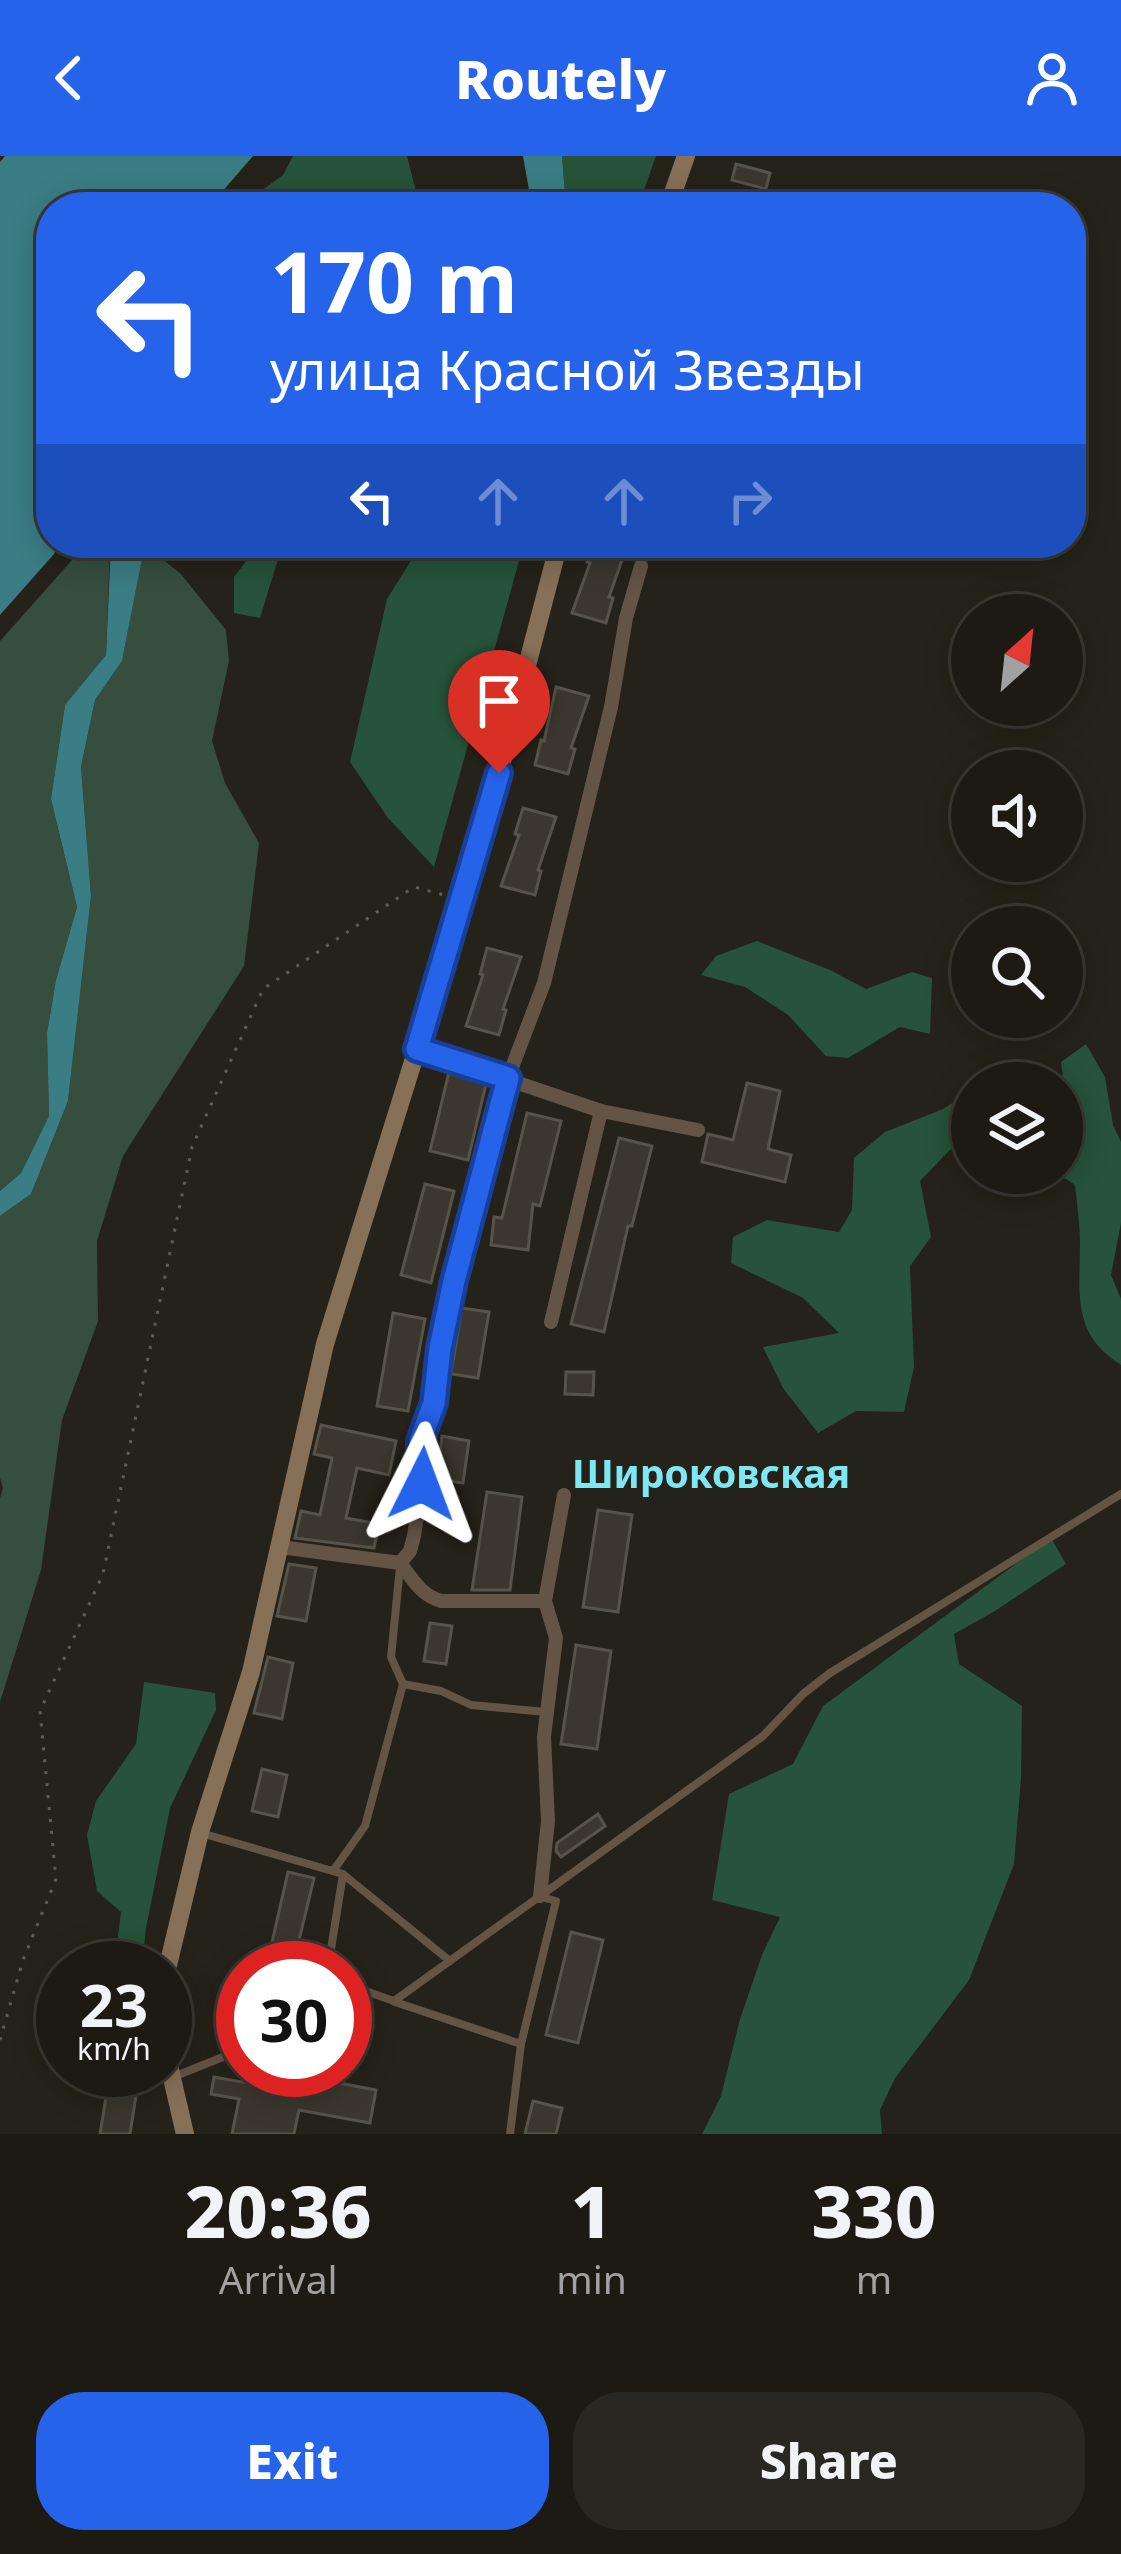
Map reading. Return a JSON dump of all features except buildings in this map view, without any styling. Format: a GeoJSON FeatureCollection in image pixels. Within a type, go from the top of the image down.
{"type":"FeatureCollection","features":[{"type":"Feature","properties":{"kind":"street"},"geometry":{"type":"LineString","coordinates":[[673,192],[686,156]]}},
{"type":"Feature","properties":{"kind":"street"},"geometry":{"type":"LineString","coordinates":[[174,1941],[200,1832],[250,1672],[325,1344],[499,773],[555,558]]}},
{"type":"Feature","properties":{"kind":"street"},"geometry":{"type":"LineString","coordinates":[[400,1563],[410,1551],[417,1524],[420,1441],[438,1389],[440,1348],[454,1281],[508,1078],[544,982],[641,566]]}},
{"type":"Feature","properties":{"kind":"street"},"geometry":{"type":"LineString","coordinates":[[417,1049],[601,1111],[698,1130]]}},
{"type":"Feature","properties":{"kind":"street"},"geometry":{"type":"LineString","coordinates":[[551,1322],[601,1111]]}},
{"type":"Feature","properties":{"kind":"street"},"geometry":{"type":"LineString","coordinates":[[540,1896],[548,1821],[544,1760],[556,1638],[545,1601],[564,1495]]}},
{"type":"Feature","properties":{"kind":"street"},"geometry":{"type":"LineString","coordinates":[[280,1546],[400,1563],[429,1597],[441,1601],[545,1601]]}},
{"type":"Feature","properties":{"kind":"street"},"geometry":{"type":"LineString","coordinates":[[176,2097],[185,2134]]}},
{"type":"Feature","properties":{"kind":"lane"},"geometry":{"type":"LineString","coordinates":[[394,2001],[763,1736],[830,1673],[1121,1495]]}},
{"type":"Feature","properties":{"kind":"lane"},"geometry":{"type":"LineString","coordinates":[[331,1941],[338,1873],[365,1826],[403,1684],[391,1657],[400,1563]]}},
{"type":"Feature","properties":{"kind":"lane"},"geometry":{"type":"LineString","coordinates":[[403,1684],[442,1691],[471,1706],[548,1712]]}},
{"type":"Feature","properties":{"kind":"lane"},"geometry":{"type":"LineString","coordinates":[[200,1832],[338,1873],[450,1961]]}},
{"type":"Feature","properties":{"kind":"lane"},"geometry":{"type":"LineString","coordinates":[[510,2134],[521,2044],[556,1901],[540,1896]]}},
{"type":"Feature","properties":{"kind":"lane"},"geometry":{"type":"LineString","coordinates":[[372,1993],[521,2044]]}},
{"type":"Feature","properties":{"kind":"path"},"geometry":{"type":"LineString","coordinates":[[0,2040],[23,1960],[56,1880],[40,1711],[103,1574],[192,1147],[263,989],[414,887],[462,899]]}},
{"type":"Feature","properties":{"kind":"green space"},"geometry":{"type":"Polygon","coordinates":[[[293,156],[407,156],[416,192],[260,192],[283,175],[293,156]]]}},
{"type":"Feature","properties":{"kind":"green space"},"geometry":{"type":"Polygon","coordinates":[[[562,156],[656,156],[643,192],[565,192],[562,156]]]}},
{"type":"Feature","properties":{"kind":"green space"},"geometry":{"type":"Polygon","coordinates":[[[109,558],[106,655],[65,705],[51,799],[77,907],[47,1033],[49,1116],[21,1173],[0,1191],[0,641],[73,559],[109,558]]]}},
{"type":"Feature","properties":{"kind":"green space"},"geometry":{"type":"Polygon","coordinates":[[[142,558],[161,558],[180,573],[226,630],[229,661],[212,741],[225,783],[259,843],[244,966],[123,1156],[97,1241],[98,1321],[62,1420],[41,1570],[0,1702],[0,1216],[31,1194],[68,1101],[91,896],[81,767],[95,700],[122,661],[142,558]]]}},
{"type":"Feature","properties":{"kind":"green space"},"geometry":{"type":"Polygon","coordinates":[[[249,558],[278,558],[260,618],[234,613],[234,577],[249,558]]]}},
{"type":"Feature","properties":{"kind":"green space"},"geometry":{"type":"Polygon","coordinates":[[[413,558],[520,558],[434,867],[388,818],[350,762],[387,599],[413,558]]]}},
{"type":"Feature","properties":{"kind":"green space"},"geometry":{"type":"Polygon","coordinates":[[[757,941],[866,989],[912,972],[932,978],[930,1034],[900,1027],[848,1058],[826,1056],[788,1015],[745,987],[701,975],[716,956],[757,941]]]}},
{"type":"Feature","properties":{"kind":"green space"},"geometry":{"type":"Polygon","coordinates":[[[1086,1044],[1105,1077],[1113,1125],[1121,1142],[1121,1223],[1111,1275],[1121,1299],[1121,1365],[1094,1340],[1082,1312],[1076,1194],[1083,1194],[1083,1062],[1061,1062],[1086,1044]]]}},
{"type":"Feature","properties":{"kind":"green space"},"geometry":{"type":"Polygon","coordinates":[[[951,1104],[951,1149],[920,1181],[931,1237],[910,1266],[914,1367],[904,1412],[856,1411],[818,1433],[783,1388],[763,1347],[839,1333],[803,1298],[731,1263],[733,1237],[767,1220],[839,1232],[852,1210],[854,1158],[885,1132],[951,1104]]]}},
{"type":"Feature","properties":{"kind":"green space"},"geometry":{"type":"Polygon","coordinates":[[[1051,1538],[1066,1564],[954,1634],[959,1664],[1022,1706],[1014,1864],[969,1980],[895,2078],[880,2110],[882,2134],[702,2134],[721,2096],[740,2019],[780,1917],[712,1900],[729,1794],[793,1764],[823,1706],[1051,1538]]]}},
{"type":"Feature","properties":{"kind":"green space"},"geometry":{"type":"Polygon","coordinates":[[[144,1682],[215,1693],[216,1710],[170,1808],[145,1941],[117,1941],[121,1912],[97,1891],[87,1835],[96,1801],[136,1744],[144,1682]]]}},
{"type":"Feature","properties":{"kind":"water"},"geometry":{"type":"Polygon","coordinates":[[[5,156],[253,156],[222,192],[36,192],[36,558],[50,558],[0,615],[0,162],[5,156]]]}},
{"type":"Feature","properties":{"kind":"water"},"geometry":{"type":"Polygon","coordinates":[[[523,156],[562,156],[565,192],[529,192],[523,156]]]}},
{"type":"Feature","properties":{"kind":"water"},"geometry":{"type":"Polygon","coordinates":[[[110,558],[142,558],[122,661],[95,700],[81,767],[91,896],[68,1101],[31,1194],[0,1216],[0,1191],[21,1173],[49,1116],[47,1033],[77,907],[51,799],[65,705],[106,655],[110,558]]]}},
{"type":"Feature","properties":{"kind":"district","name":"Широковская"},"geometry":{"type":"Point","coordinates":[711,1474]}},
{"type":"Feature","properties":{"kind":"route"},"geometry":{"type":"LineString","coordinates":[[422,1484],[420,1441],[438,1389],[440,1348],[454,1281],[508,1078],[417,1049],[499,773]]}}]}
